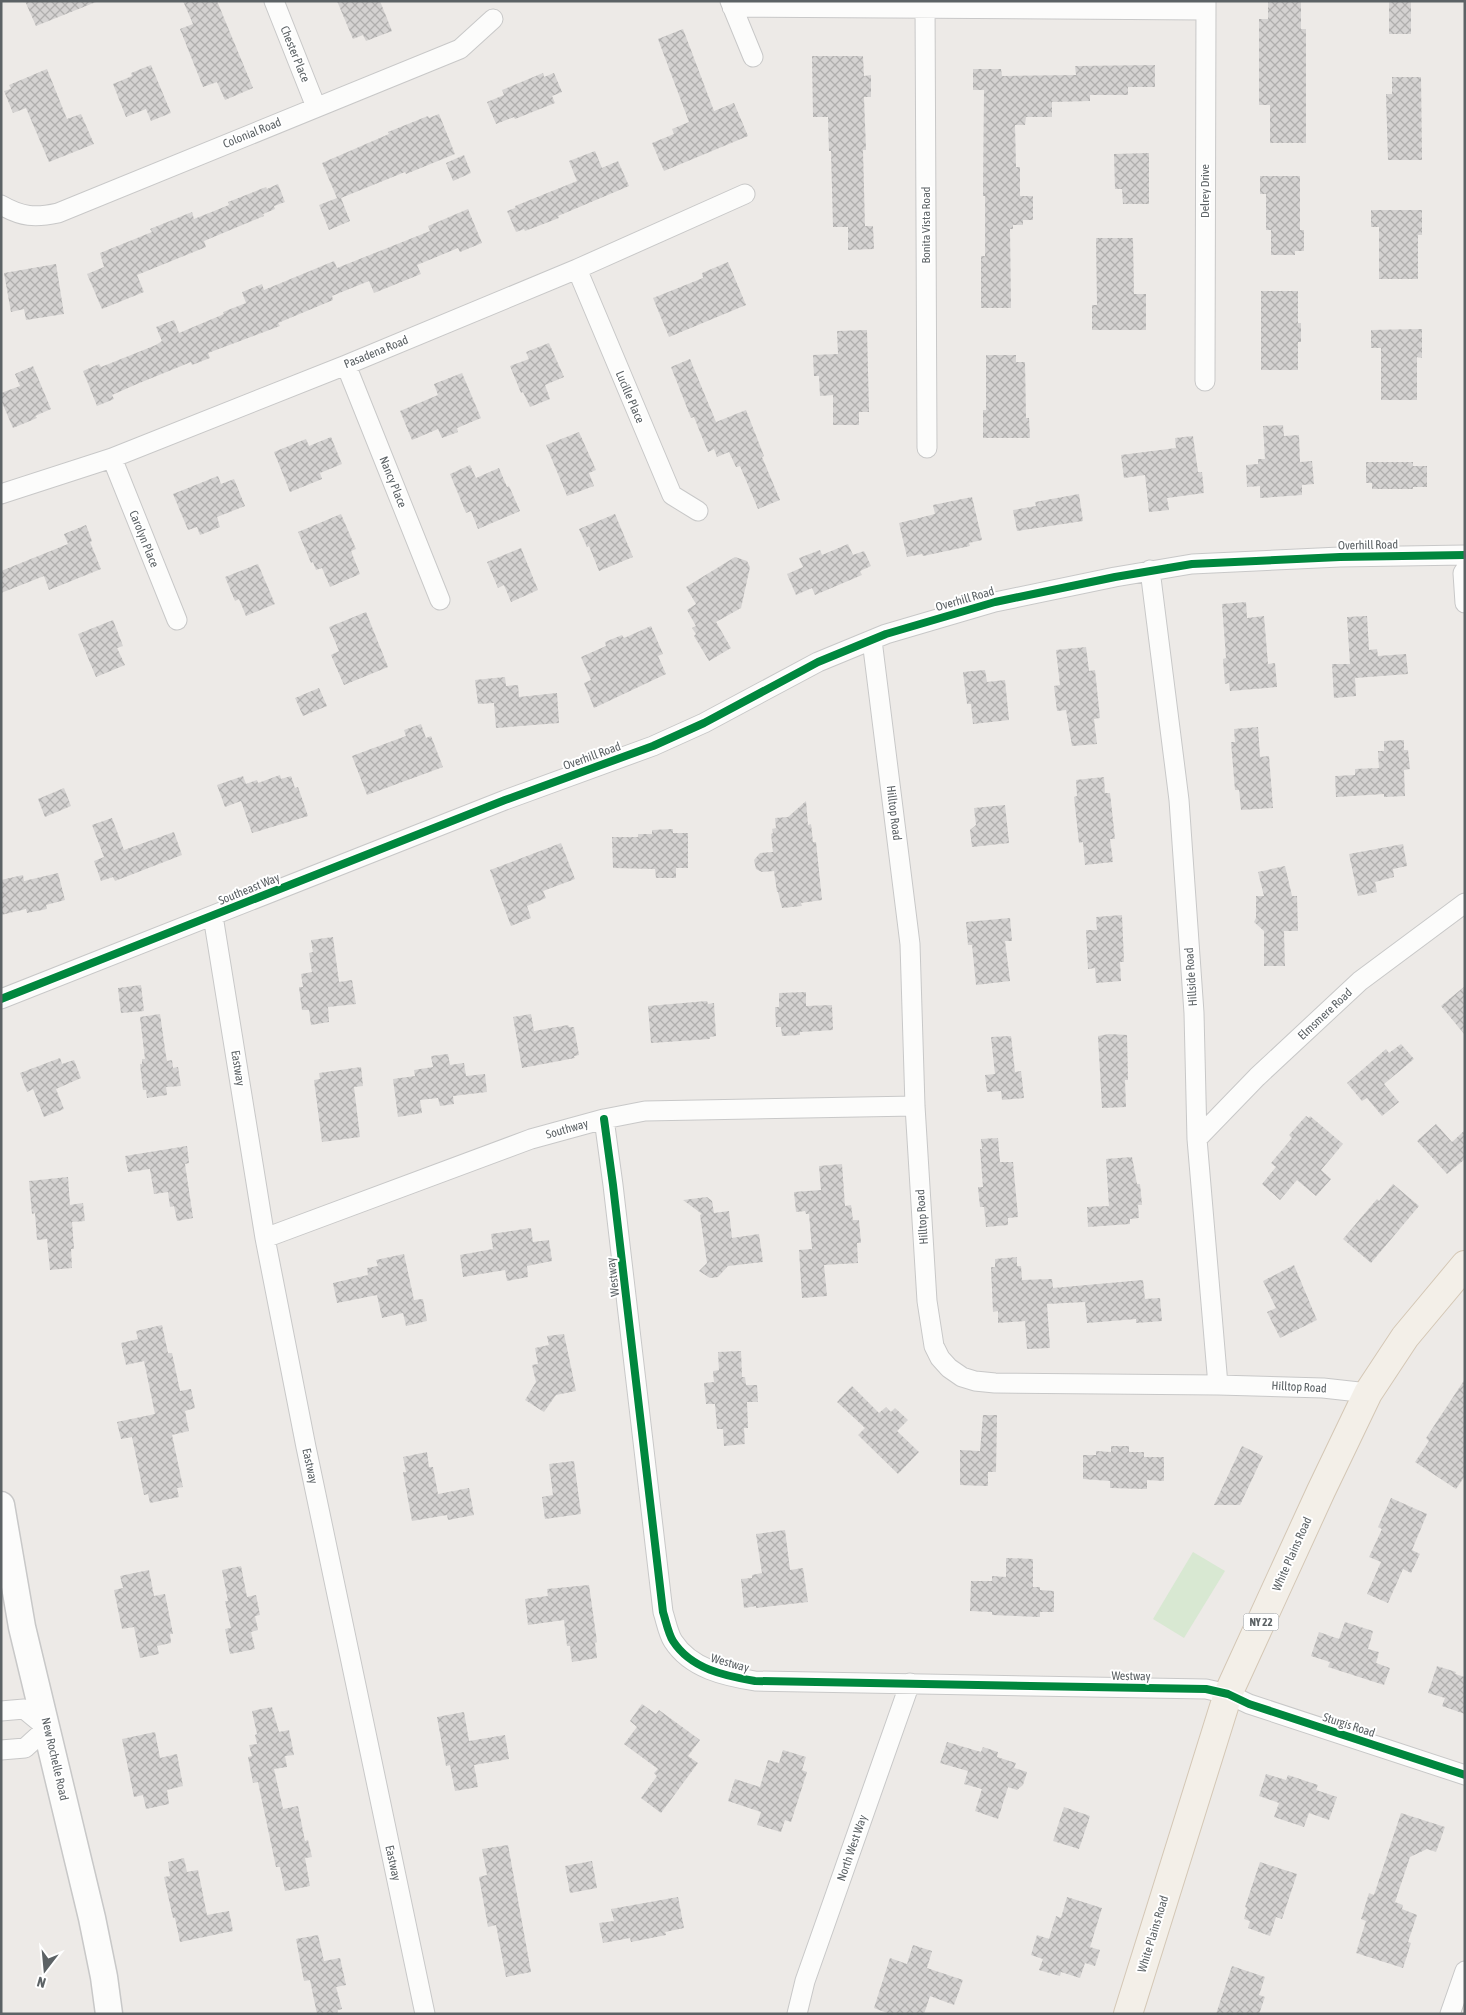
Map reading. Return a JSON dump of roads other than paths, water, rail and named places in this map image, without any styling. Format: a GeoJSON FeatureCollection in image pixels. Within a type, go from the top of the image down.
{"type":"FeatureCollection","features":[{"type":"Feature","properties":{"kind":"main road","name":"White Plains Road"},"geometry":{"type":"LineString","coordinates":[[1128,2014],[1228,1694],[1325,1482],[1368,1394],[1405,1337],[1465,1265]]}},
{"type":"Feature","properties":{"kind":"main road","name":"New Rochelle Road"},"geometry":{"type":"LineString","coordinates":[[1,1505],[22,1627],[92,1918],[104,1977],[109,2014]]}},
{"type":"Feature","properties":{"kind":"street","name":"Chester Place"},"geometry":{"type":"LineString","coordinates":[[274,1],[316,107]]}},
{"type":"Feature","properties":{"kind":"street"},"geometry":{"type":"LineString","coordinates":[[753,57],[731,4],[1206,6]]}},
{"type":"Feature","properties":{"kind":"street","name":"Bonita Vista Road"},"geometry":{"type":"LineString","coordinates":[[925,5],[927,448]]}},
{"type":"Feature","properties":{"kind":"street","name":"Delrey Drive"},"geometry":{"type":"LineString","coordinates":[[1205,381],[1206,6]]}},
{"type":"Feature","properties":{"kind":"street","name":"Colonial Road"},"geometry":{"type":"LineString","coordinates":[[1,205],[36,217],[58,213],[460,48],[493,19]]}},
{"type":"Feature","properties":{"kind":"street","name":"Pasadena Road"},"geometry":{"type":"LineString","coordinates":[[1,494],[112,458],[346,365],[576,269],[745,194]]}},
{"type":"Feature","properties":{"kind":"street","name":"Lucille Place"},"geometry":{"type":"LineString","coordinates":[[576,269],[672,495],[698,511]]}},
{"type":"Feature","properties":{"kind":"street","name":"Nancy Place"},"geometry":{"type":"LineString","coordinates":[[346,365],[440,600]]}},
{"type":"Feature","properties":{"kind":"street","name":"Carolyn Place"},"geometry":{"type":"LineString","coordinates":[[112,458],[177,620]]}},
{"type":"Feature","properties":{"kind":"street","name":"Overhill Road"},"geometry":{"type":"LineString","coordinates":[[505,800],[653,746],[704,723],[818,662],[872,640],[995,602],[1150,570],[1192,564],[1277,559],[1465,555]]}},
{"type":"Feature","properties":{"kind":"street","name":"Hillside Road"},"geometry":{"type":"LineString","coordinates":[[1150,570],[1179,800],[1194,1013],[1197,1139],[1218,1384]]}},
{"type":"Feature","properties":{"kind":"street"},"geometry":{"type":"LineString","coordinates":[[1465,570],[1463,573],[1465,603]]}},
{"type":"Feature","properties":{"kind":"street","name":"Hilltop Road"},"geometry":{"type":"LineString","coordinates":[[872,640],[910,944],[915,1106],[927,1301],[934,1346],[940,1358],[949,1368],[962,1377],[975,1381],[995,1383],[1218,1384],[1323,1388],[1368,1394]]}},
{"type":"Feature","properties":{"kind":"street","name":"Southeast Way"},"geometry":{"type":"LineString","coordinates":[[1,999],[505,800]]}},
{"type":"Feature","properties":{"kind":"street","name":"Elmsmere Road"},"geometry":{"type":"LineString","coordinates":[[1197,1139],[1258,1077],[1360,982],[1465,903]]}},
{"type":"Feature","properties":{"kind":"street","name":"Eastway"},"geometry":{"type":"LineString","coordinates":[[214,916],[265,1238],[306,1447],[425,2014]]}},
{"type":"Feature","properties":{"kind":"street","name":"Southway"},"geometry":{"type":"LineString","coordinates":[[265,1238],[531,1139],[604,1119],[645,1111],[915,1106]]}},
{"type":"Feature","properties":{"kind":"street","name":"Westway"},"geometry":{"type":"LineString","coordinates":[[604,1119],[663,1612],[673,1640],[683,1652],[709,1670],[755,1682],[1206,1689],[1228,1694]]}},
{"type":"Feature","properties":{"kind":"street","name":"North West Way"},"geometry":{"type":"LineString","coordinates":[[797,2014],[805,1981],[910,1683]]}},
{"type":"Feature","properties":{"kind":"street","name":"Sturgis Road"},"geometry":{"type":"LineString","coordinates":[[1228,1694],[1249,1704],[1465,1775]]}},
{"type":"Feature","properties":{"kind":"street"},"geometry":{"type":"LineString","coordinates":[[1,1711],[24,1709],[47,1728],[25,1748],[1,1750]]}},
{"type":"Feature","properties":{"kind":"street"},"geometry":{"type":"LineString","coordinates":[[1450,2014],[1465,1971]]}}]}
